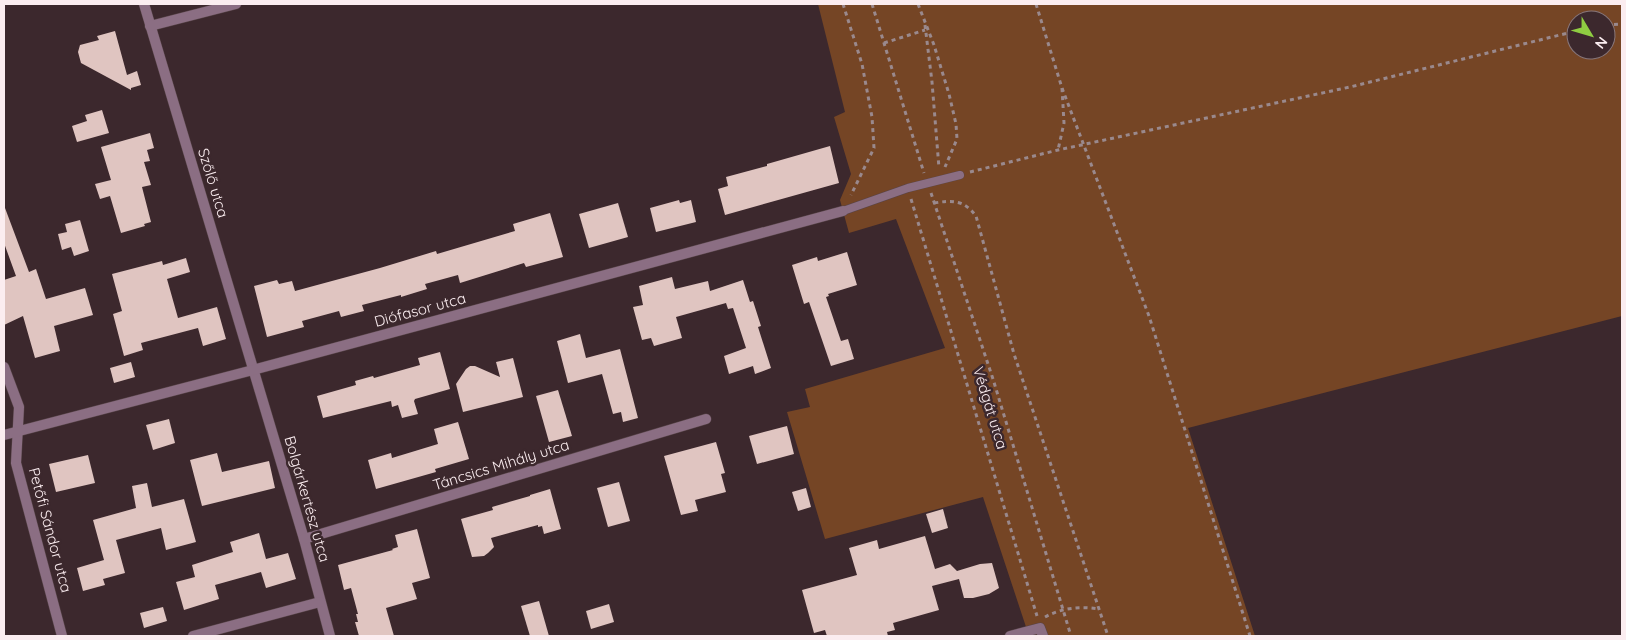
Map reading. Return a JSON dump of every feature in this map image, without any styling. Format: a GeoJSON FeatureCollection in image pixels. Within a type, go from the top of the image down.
{"type":"FeatureCollection","features":[{"type":"Feature","properties":{"kind":"street","name":"Szőlő utca"},"geometry":{"type":"LineString","coordinates":[[144,4],[253,370]]}},
{"type":"Feature","properties":{"kind":"street"},"geometry":{"type":"LineString","coordinates":[[150,26],[236,4]]}},
{"type":"Feature","properties":{"kind":"street","name":"Diófasor utca"},"geometry":{"type":"LineString","coordinates":[[4,435],[843,211]]}},
{"type":"Feature","properties":{"kind":"street","name":"Petőfi Sándor utca"},"geometry":{"type":"LineString","coordinates":[[4,367],[19,407],[16,463],[62,636]]}},
{"type":"Feature","properties":{"kind":"street","name":"Bolgárkertész utca"},"geometry":{"type":"LineString","coordinates":[[253,370],[304,539],[330,636]]}},
{"type":"Feature","properties":{"kind":"street","name":"Táncsics Mihály utca"},"geometry":{"type":"LineString","coordinates":[[304,539],[706,419]]}},
{"type":"Feature","properties":{"kind":"street"},"geometry":{"type":"LineString","coordinates":[[193,636],[320,602]]}},
{"type":"Feature","properties":{"kind":"street"},"geometry":{"type":"LineString","coordinates":[[1010,636],[1040,628]]}},
{"type":"Feature","properties":{"kind":"lane"},"geometry":{"type":"LineString","coordinates":[[843,211],[908,188],[960,175]]}},
{"type":"Feature","properties":{"kind":"path"},"geometry":{"type":"LineString","coordinates":[[843,211],[874,148],[872,117],[862,64],[844,4]]}},
{"type":"Feature","properties":{"kind":"path"},"geometry":{"type":"LineString","coordinates":[[872,4],[933,182],[934,202],[992,379],[1071,636]]}},
{"type":"Feature","properties":{"kind":"path"},"geometry":{"type":"LineString","coordinates":[[918,4],[934,45],[956,124],[957,139],[955,145],[933,182]]}},
{"type":"Feature","properties":{"kind":"path"},"geometry":{"type":"LineString","coordinates":[[1036,4],[1062,88],[1149,316],[1250,636]]}},
{"type":"Feature","properties":{"kind":"path"},"geometry":{"type":"LineString","coordinates":[[924,19],[938,147],[938,168],[933,182]]}},
{"type":"Feature","properties":{"kind":"path"},"geometry":{"type":"LineString","coordinates":[[884,42],[925,30]]}},
{"type":"Feature","properties":{"kind":"path"},"geometry":{"type":"LineString","coordinates":[[960,175],[1058,150],[1350,87],[1566,33]]}},
{"type":"Feature","properties":{"kind":"path"},"geometry":{"type":"LineString","coordinates":[[1058,150],[1064,123],[1062,88]]}},
{"type":"Feature","properties":{"kind":"path","name":"Védgát utca"},"geometry":{"type":"LineString","coordinates":[[908,188],[1040,628]]}},
{"type":"Feature","properties":{"kind":"path"},"geometry":{"type":"LineString","coordinates":[[934,202],[957,202],[966,205],[976,216],[1014,354],[1108,636]]}},
{"type":"Feature","properties":{"kind":"path"},"geometry":{"type":"LineString","coordinates":[[1040,628],[1063,610],[1099,609]]}},
{"type":"Feature","properties":{"kind":"shaded area"},"geometry":{"type":"Polygon","coordinates":[[[818,4],[1622,4],[1622,316],[1188,428],[1255,636],[1029,636],[983,497],[825,539],[787,412],[810,407],[805,389],[945,348],[896,219],[849,233],[840,200],[851,174],[834,117],[845,112],[818,4]]]}},
{"type":"Feature","properties":{"kind":"building"},"geometry":{"type":"Polygon","coordinates":[[[115,31],[127,75],[137,71],[141,85],[131,88],[131,90],[81,63],[78,52],[80,45],[99,40],[97,36],[115,31]]]}},
{"type":"Feature","properties":{"kind":"building"},"geometry":{"type":"Polygon","coordinates":[[[102,110],[109,133],[77,142],[72,126],[87,121],[85,115],[102,110]]]}},
{"type":"Feature","properties":{"kind":"building"},"geometry":{"type":"Polygon","coordinates":[[[150,133],[154,148],[147,150],[150,161],[144,162],[151,185],[142,187],[151,222],[144,224],[145,226],[121,233],[110,196],[100,199],[95,184],[111,180],[101,147],[150,133]]]}},
{"type":"Feature","properties":{"kind":"building"},"geometry":{"type":"Polygon","coordinates":[[[830,146],[839,183],[725,215],[718,189],[728,186],[726,177],[830,146]]]}},
{"type":"Feature","properties":{"kind":"building"},"geometry":{"type":"Polygon","coordinates":[[[679,200],[680,203],[691,200],[696,222],[656,232],[650,208],[679,200]]]}},
{"type":"Feature","properties":{"kind":"building"},"geometry":{"type":"Polygon","coordinates":[[[618,203],[628,237],[589,248],[579,214],[618,203]]]}},
{"type":"Feature","properties":{"kind":"building"},"geometry":{"type":"Polygon","coordinates":[[[4,208],[29,272],[36,269],[46,299],[85,288],[93,315],[54,326],[60,351],[35,358],[23,316],[4,325],[4,280],[16,276],[4,243],[4,208]]]}},
{"type":"Feature","properties":{"kind":"building"},"geometry":{"type":"Polygon","coordinates":[[[550,213],[563,257],[526,267],[524,263],[460,283],[458,275],[425,284],[427,289],[401,297],[401,295],[362,305],[364,311],[341,317],[339,311],[302,321],[304,327],[267,337],[254,286],[277,280],[279,284],[292,281],[295,291],[436,251],[437,254],[515,231],[513,224],[550,213]]]}},
{"type":"Feature","properties":{"kind":"building"},"geometry":{"type":"Polygon","coordinates":[[[80,220],[89,251],[74,256],[71,247],[62,250],[58,234],[67,232],[65,224],[80,220]]]}},
{"type":"Feature","properties":{"kind":"building"},"geometry":{"type":"Polygon","coordinates":[[[847,252],[857,285],[828,294],[829,296],[826,297],[841,341],[848,339],[854,359],[831,366],[809,302],[804,304],[792,265],[817,257],[818,261],[847,252]]]}},
{"type":"Feature","properties":{"kind":"building"},"geometry":{"type":"Polygon","coordinates":[[[186,258],[190,272],[167,279],[178,318],[217,307],[226,339],[203,346],[198,328],[141,343],[143,350],[124,356],[113,314],[122,311],[112,274],[162,261],[163,265],[186,258]]]}},
{"type":"Feature","properties":{"kind":"building"},"geometry":{"type":"Polygon","coordinates":[[[672,277],[675,289],[708,281],[710,291],[743,280],[750,302],[753,301],[761,326],[758,327],[771,368],[755,374],[753,366],[729,374],[724,356],[746,348],[733,308],[728,309],[726,303],[676,317],[682,338],[654,346],[651,338],[642,340],[633,307],[643,305],[639,286],[672,277]]]}},
{"type":"Feature","properties":{"kind":"building"},"geometry":{"type":"Polygon","coordinates":[[[580,334],[586,358],[620,349],[638,418],[623,422],[621,412],[613,414],[602,374],[568,383],[557,341],[580,334]]]}},
{"type":"Feature","properties":{"kind":"building"},"geometry":{"type":"Polygon","coordinates":[[[440,352],[450,389],[415,399],[418,414],[402,418],[398,405],[392,407],[391,401],[323,418],[317,396],[356,385],[355,381],[373,376],[374,378],[420,365],[418,358],[440,352]]]}},
{"type":"Feature","properties":{"kind":"building"},"geometry":{"type":"Polygon","coordinates":[[[513,358],[523,397],[463,412],[456,384],[466,369],[470,366],[475,366],[500,377],[496,362],[513,358]]]}},
{"type":"Feature","properties":{"kind":"building"},"geometry":{"type":"Polygon","coordinates":[[[131,362],[135,377],[114,383],[110,368],[131,362]]]}},
{"type":"Feature","properties":{"kind":"building"},"geometry":{"type":"Polygon","coordinates":[[[558,390],[572,436],[549,442],[536,396],[558,390]]]}},
{"type":"Feature","properties":{"kind":"building"},"geometry":{"type":"Polygon","coordinates":[[[169,419],[175,443],[153,450],[146,425],[169,419]]]}},
{"type":"Feature","properties":{"kind":"building"},"geometry":{"type":"Polygon","coordinates":[[[458,422],[469,459],[435,469],[436,472],[376,489],[368,460],[391,453],[392,458],[438,444],[434,429],[458,422]]]}},
{"type":"Feature","properties":{"kind":"building"},"geometry":{"type":"Polygon","coordinates":[[[787,426],[794,454],[757,464],[749,436],[787,426]]]}},
{"type":"Feature","properties":{"kind":"building"},"geometry":{"type":"Polygon","coordinates":[[[716,442],[725,473],[721,474],[726,492],[695,500],[698,511],[681,515],[664,456],[716,442]]]}},
{"type":"Feature","properties":{"kind":"building"},"geometry":{"type":"Polygon","coordinates":[[[217,453],[222,472],[269,461],[275,488],[202,506],[190,460],[217,453]]]}},
{"type":"Feature","properties":{"kind":"building"},"geometry":{"type":"Polygon","coordinates":[[[88,455],[95,483],[56,492],[49,464],[88,455]]]}},
{"type":"Feature","properties":{"kind":"building"},"geometry":{"type":"Polygon","coordinates":[[[619,482],[630,521],[608,527],[597,488],[619,482]]]}},
{"type":"Feature","properties":{"kind":"building"},"geometry":{"type":"Polygon","coordinates":[[[147,483],[152,507],[184,499],[196,542],[166,550],[161,528],[116,540],[125,573],[103,579],[105,585],[83,591],[77,568],[104,560],[93,520],[136,508],[132,486],[147,483]]]}},
{"type":"Feature","properties":{"kind":"building"},"geometry":{"type":"Polygon","coordinates":[[[806,488],[811,507],[798,511],[792,492],[806,488]]]}},
{"type":"Feature","properties":{"kind":"building"},"geometry":{"type":"Polygon","coordinates":[[[550,489],[561,529],[544,534],[542,526],[538,527],[538,525],[491,538],[494,547],[488,553],[484,556],[472,557],[461,519],[493,510],[492,507],[550,489]]]}},
{"type":"Feature","properties":{"kind":"building"},"geometry":{"type":"Polygon","coordinates":[[[943,509],[948,528],[932,533],[926,514],[943,509]]]}},
{"type":"Feature","properties":{"kind":"building"},"geometry":{"type":"Polygon","coordinates":[[[417,529],[430,578],[412,583],[417,599],[386,608],[394,636],[359,636],[355,622],[358,622],[356,614],[358,614],[351,588],[344,590],[338,565],[393,550],[398,547],[395,535],[417,529]]]}},
{"type":"Feature","properties":{"kind":"building"},"geometry":{"type":"Polygon","coordinates":[[[259,533],[266,559],[288,553],[296,579],[266,588],[261,572],[215,585],[219,599],[184,610],[176,582],[195,577],[192,565],[233,552],[230,542],[259,533]]]}},
{"type":"Feature","properties":{"kind":"building"},"geometry":{"type":"Polygon","coordinates":[[[925,536],[935,569],[950,564],[957,571],[980,564],[992,563],[999,588],[989,594],[964,598],[959,579],[932,586],[939,610],[893,623],[895,630],[887,632],[888,636],[827,636],[825,630],[814,633],[802,590],[857,575],[849,548],[877,540],[879,549],[925,536]]]}},
{"type":"Feature","properties":{"kind":"building"},"geometry":{"type":"Polygon","coordinates":[[[539,601],[549,636],[530,636],[521,606],[539,601]]]}},
{"type":"Feature","properties":{"kind":"building"},"geometry":{"type":"Polygon","coordinates":[[[609,604],[614,622],[591,629],[586,611],[609,604]]]}},
{"type":"Feature","properties":{"kind":"building"},"geometry":{"type":"Polygon","coordinates":[[[163,607],[167,621],[144,628],[140,613],[163,607]]]}}]}
